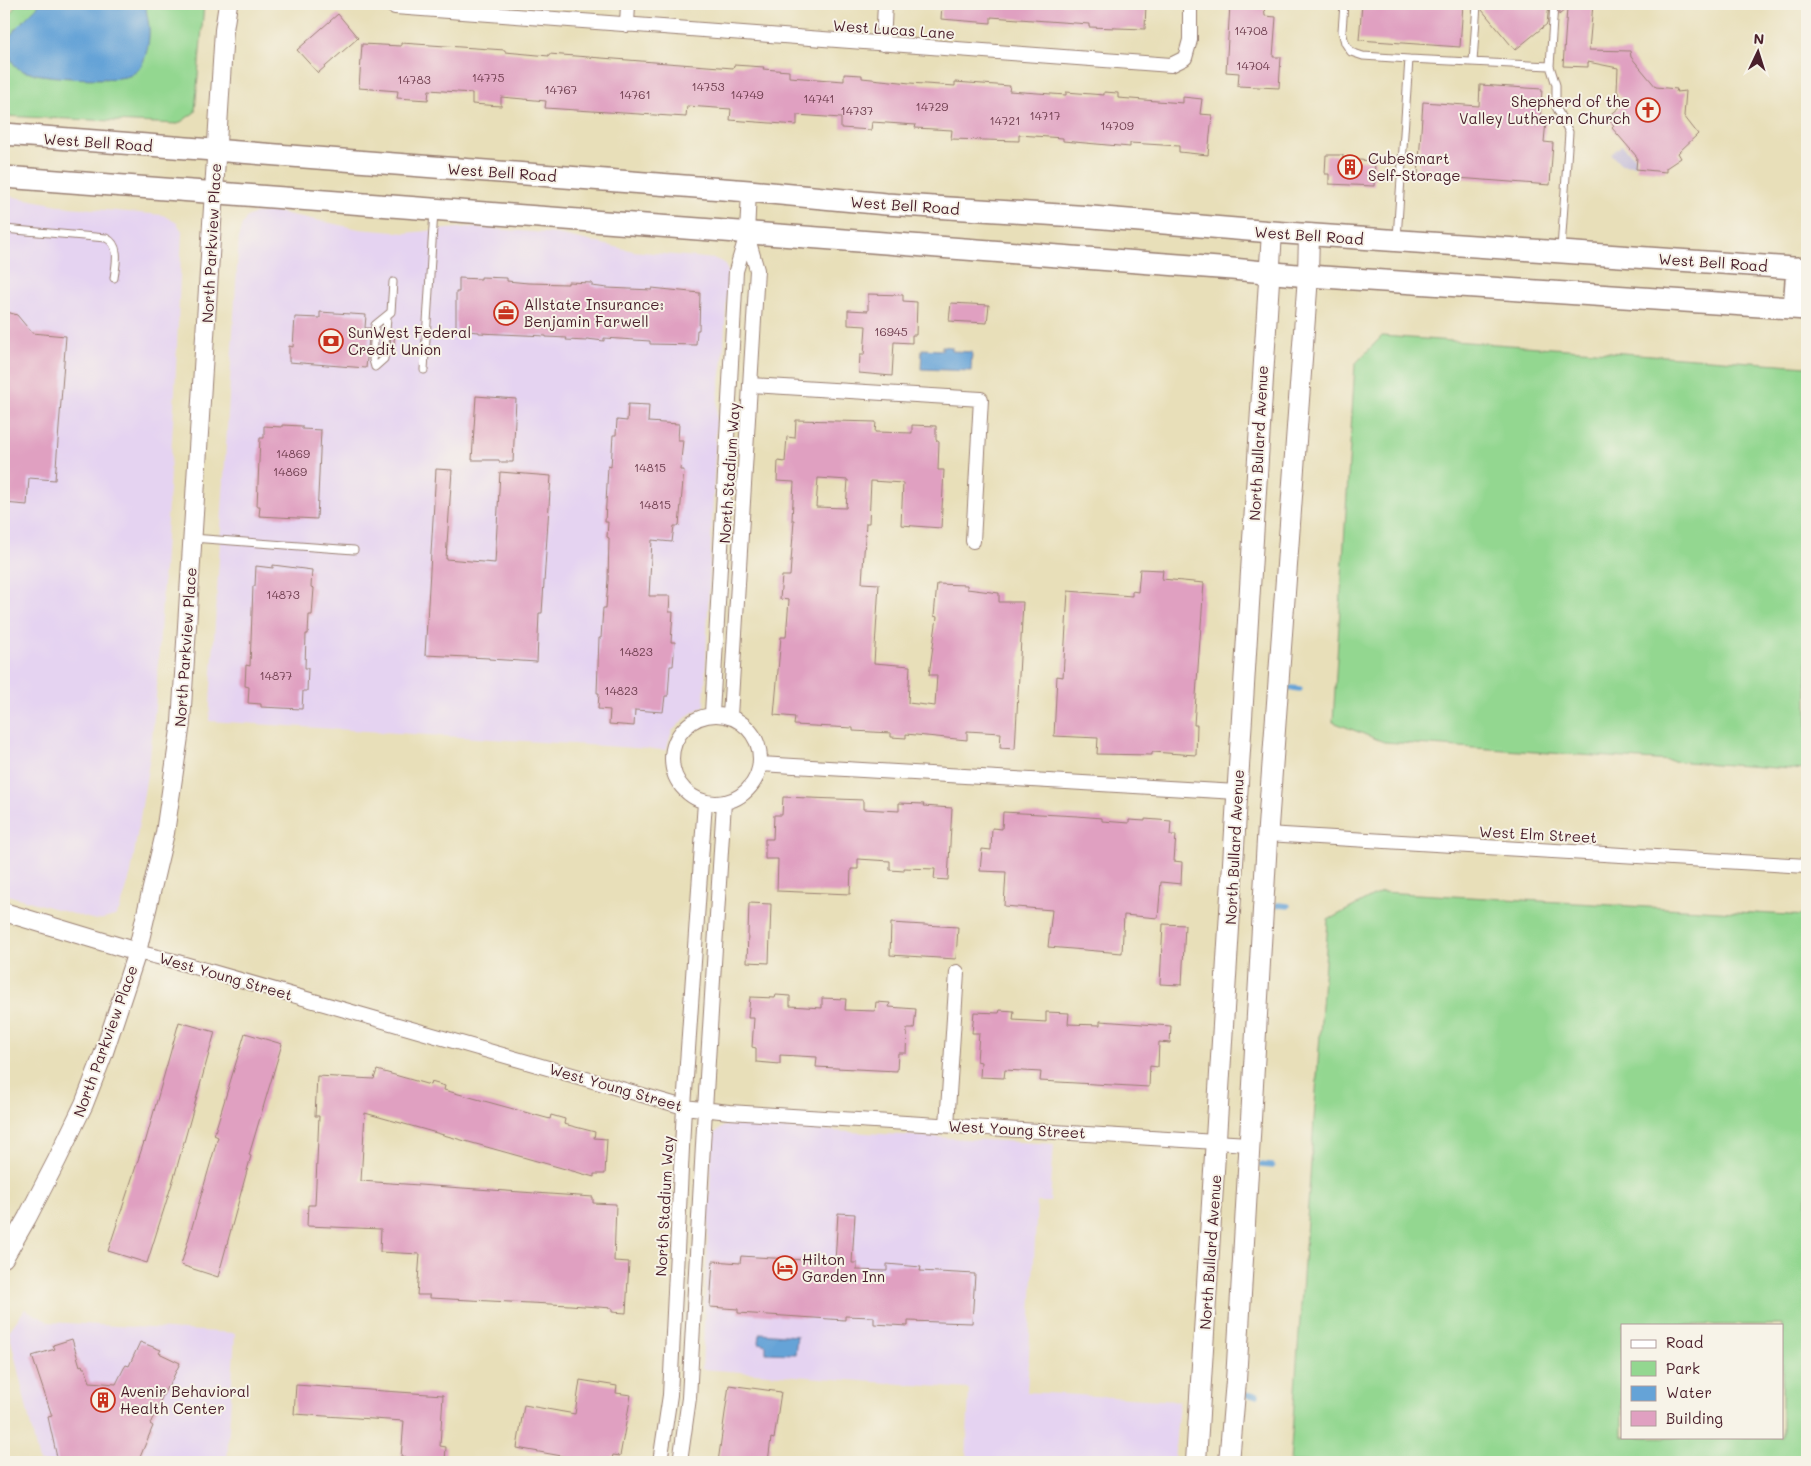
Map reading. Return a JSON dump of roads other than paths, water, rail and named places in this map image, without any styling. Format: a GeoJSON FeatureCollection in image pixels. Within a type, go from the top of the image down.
{"type":"FeatureCollection","features":[{"type":"Feature","properties":{"kind":"main road","name":"West Bell Road"},"geometry":{"type":"LineString","coordinates":[[4,134],[749,191],[886,204],[1092,217],[1272,232],[1802,269]]}},
{"type":"Feature","properties":{"kind":"main road"},"geometry":{"type":"LineString","coordinates":[[4,178],[1308,276],[1801,308],[1802,269]]}},
{"type":"Feature","properties":{"kind":"main road","name":"North Bullard Avenue"},"geometry":{"type":"LineString","coordinates":[[1196,1462],[1268,272],[1272,232]]}},
{"type":"Feature","properties":{"kind":"main road","name":"North Bullard Avenue"},"geometry":{"type":"LineString","coordinates":[[1229,1462],[1236,1381],[1267,834],[1308,276],[1309,234]]}},
{"type":"Feature","properties":{"kind":"street","name":"North Parkview Place"},"geometry":{"type":"LineString","coordinates":[[4,1258],[32,1210],[84,1104],[109,1037],[137,952],[165,833],[181,723],[213,193],[224,30],[228,4]]}},
{"type":"Feature","properties":{"kind":"street","name":"West Lucas Lane"},"geometry":{"type":"LineString","coordinates":[[390,4],[395,7],[1170,66],[1185,58],[1190,40],[1190,4]]}},
{"type":"Feature","properties":{"kind":"street"},"geometry":{"type":"LineString","coordinates":[[627,25],[628,4]]}},
{"type":"Feature","properties":{"kind":"street"},"geometry":{"type":"LineString","coordinates":[[883,44],[885,4]]}},
{"type":"Feature","properties":{"kind":"street","name":"North Stadium Way"},"geometry":{"type":"LineString","coordinates":[[712,714],[736,271],[747,234],[749,191]]}},
{"type":"Feature","properties":{"kind":"street","name":"North Stadium Way"},"geometry":{"type":"LineString","coordinates":[[730,716],[757,270],[747,234]]}},
{"type":"Feature","properties":{"kind":"street"},"geometry":{"type":"LineString","coordinates":[[751,385],[981,399],[973,541]]}},
{"type":"Feature","properties":{"kind":"street"},"geometry":{"type":"LineString","coordinates":[[712,714],[730,716],[742,723],[752,733],[759,746],[760,764],[758,776],[750,788],[738,797],[724,802],[705,802],[692,796],[681,787],[674,774],[672,749],[682,729],[691,722],[712,714]]}},
{"type":"Feature","properties":{"kind":"street"},"geometry":{"type":"LineString","coordinates":[[760,764],[1238,792]]}},
{"type":"Feature","properties":{"kind":"street","name":"North Stadium Way"},"geometry":{"type":"LineString","coordinates":[[660,1462],[670,1395],[684,1107],[705,802]]}},
{"type":"Feature","properties":{"kind":"street"},"geometry":{"type":"LineString","coordinates":[[680,1462],[689,1398],[724,802]]}},
{"type":"Feature","properties":{"kind":"street","name":"West Elm Street"},"geometry":{"type":"LineString","coordinates":[[1267,834],[1807,866]]}},
{"type":"Feature","properties":{"kind":"street","name":"West Young Street"},"geometry":{"type":"LineString","coordinates":[[4,912],[137,952],[684,1107],[730,1112],[1248,1144]]}},
{"type":"Feature","properties":{"kind":"street"},"geometry":{"type":"LineString","coordinates":[[947,1125],[957,972]]}},
{"type":"Feature","properties":{"kind":"lane"},"geometry":{"type":"LineString","coordinates":[[1344,4],[1342,31],[1345,43],[1351,52],[1362,56],[1550,66]]}},
{"type":"Feature","properties":{"kind":"lane"},"geometry":{"type":"LineString","coordinates":[[1473,62],[1477,4]]}},
{"type":"Feature","properties":{"kind":"lane"},"geometry":{"type":"LineString","coordinates":[[1554,4],[1550,66],[1556,85],[1556,107],[1569,132],[1561,252]]}},
{"type":"Feature","properties":{"kind":"lane"},"geometry":{"type":"LineString","coordinates":[[1397,240],[1409,59]]}},
{"type":"Feature","properties":{"kind":"lane"},"geometry":{"type":"LineString","coordinates":[[424,370],[434,211]]}},
{"type":"Feature","properties":{"kind":"lane"},"geometry":{"type":"LineString","coordinates":[[4,229],[106,238],[113,243],[115,248],[114,278]]}},
{"type":"Feature","properties":{"kind":"lane"},"geometry":{"type":"LineString","coordinates":[[387,317],[384,359],[376,367],[373,360],[375,325],[391,312],[393,282]]}},
{"type":"Feature","properties":{"kind":"lane"},"geometry":{"type":"LineString","coordinates":[[192,538],[354,550]]}},
{"type":"Feature","properties":{"kind":"water"},"geometry":{"type":"Polygon","coordinates":[[[40,4],[146,4],[149,37],[146,55],[141,66],[129,76],[107,79],[55,77],[39,75],[19,69],[12,60],[6,42],[16,28],[40,4]]]}},
{"type":"Feature","properties":{"kind":"water"},"geometry":{"type":"Polygon","coordinates":[[[942,346],[952,347],[952,351],[972,352],[971,371],[921,369],[922,349],[942,350],[942,346]]]}},
{"type":"Feature","properties":{"kind":"water"},"geometry":{"type":"Polygon","coordinates":[[[760,1333],[797,1336],[795,1354],[766,1353],[766,1345],[759,1343],[760,1333]]]}},
{"type":"Feature","properties":{"kind":"waterway"},"geometry":{"type":"LineString","coordinates":[[1291,688],[1300,689]]}},
{"type":"Feature","properties":{"kind":"waterway"},"geometry":{"type":"LineString","coordinates":[[1278,905],[1288,906]]}},
{"type":"Feature","properties":{"kind":"waterway"},"geometry":{"type":"LineString","coordinates":[[1261,1165],[1272,1166]]}},
{"type":"Feature","properties":{"kind":"waterway"},"geometry":{"type":"LineString","coordinates":[[1248,1395],[1257,1395]]}},
{"type":"Feature","properties":{"kind":"place","name":"Shepherd of the Valley Lutheran Church"},"geometry":{"type":"Point","coordinates":[1648,110]}},
{"type":"Feature","properties":{"kind":"place","name":"CubeSmart Self-Storage"},"geometry":{"type":"Point","coordinates":[1350,167]}},
{"type":"Feature","properties":{"kind":"place","name":"Allstate Insurance: Benjamin Farwell"},"geometry":{"type":"Point","coordinates":[506,313]}},
{"type":"Feature","properties":{"kind":"place","name":"SunWest Federal Credit Union"},"geometry":{"type":"Point","coordinates":[331,341]}},
{"type":"Feature","properties":{"kind":"place","name":"Hilton Garden Inn"},"geometry":{"type":"Point","coordinates":[785,1268]}},
{"type":"Feature","properties":{"kind":"place","name":"Avenir Behavioral Health Center"},"geometry":{"type":"Point","coordinates":[103,1400]}}]}
